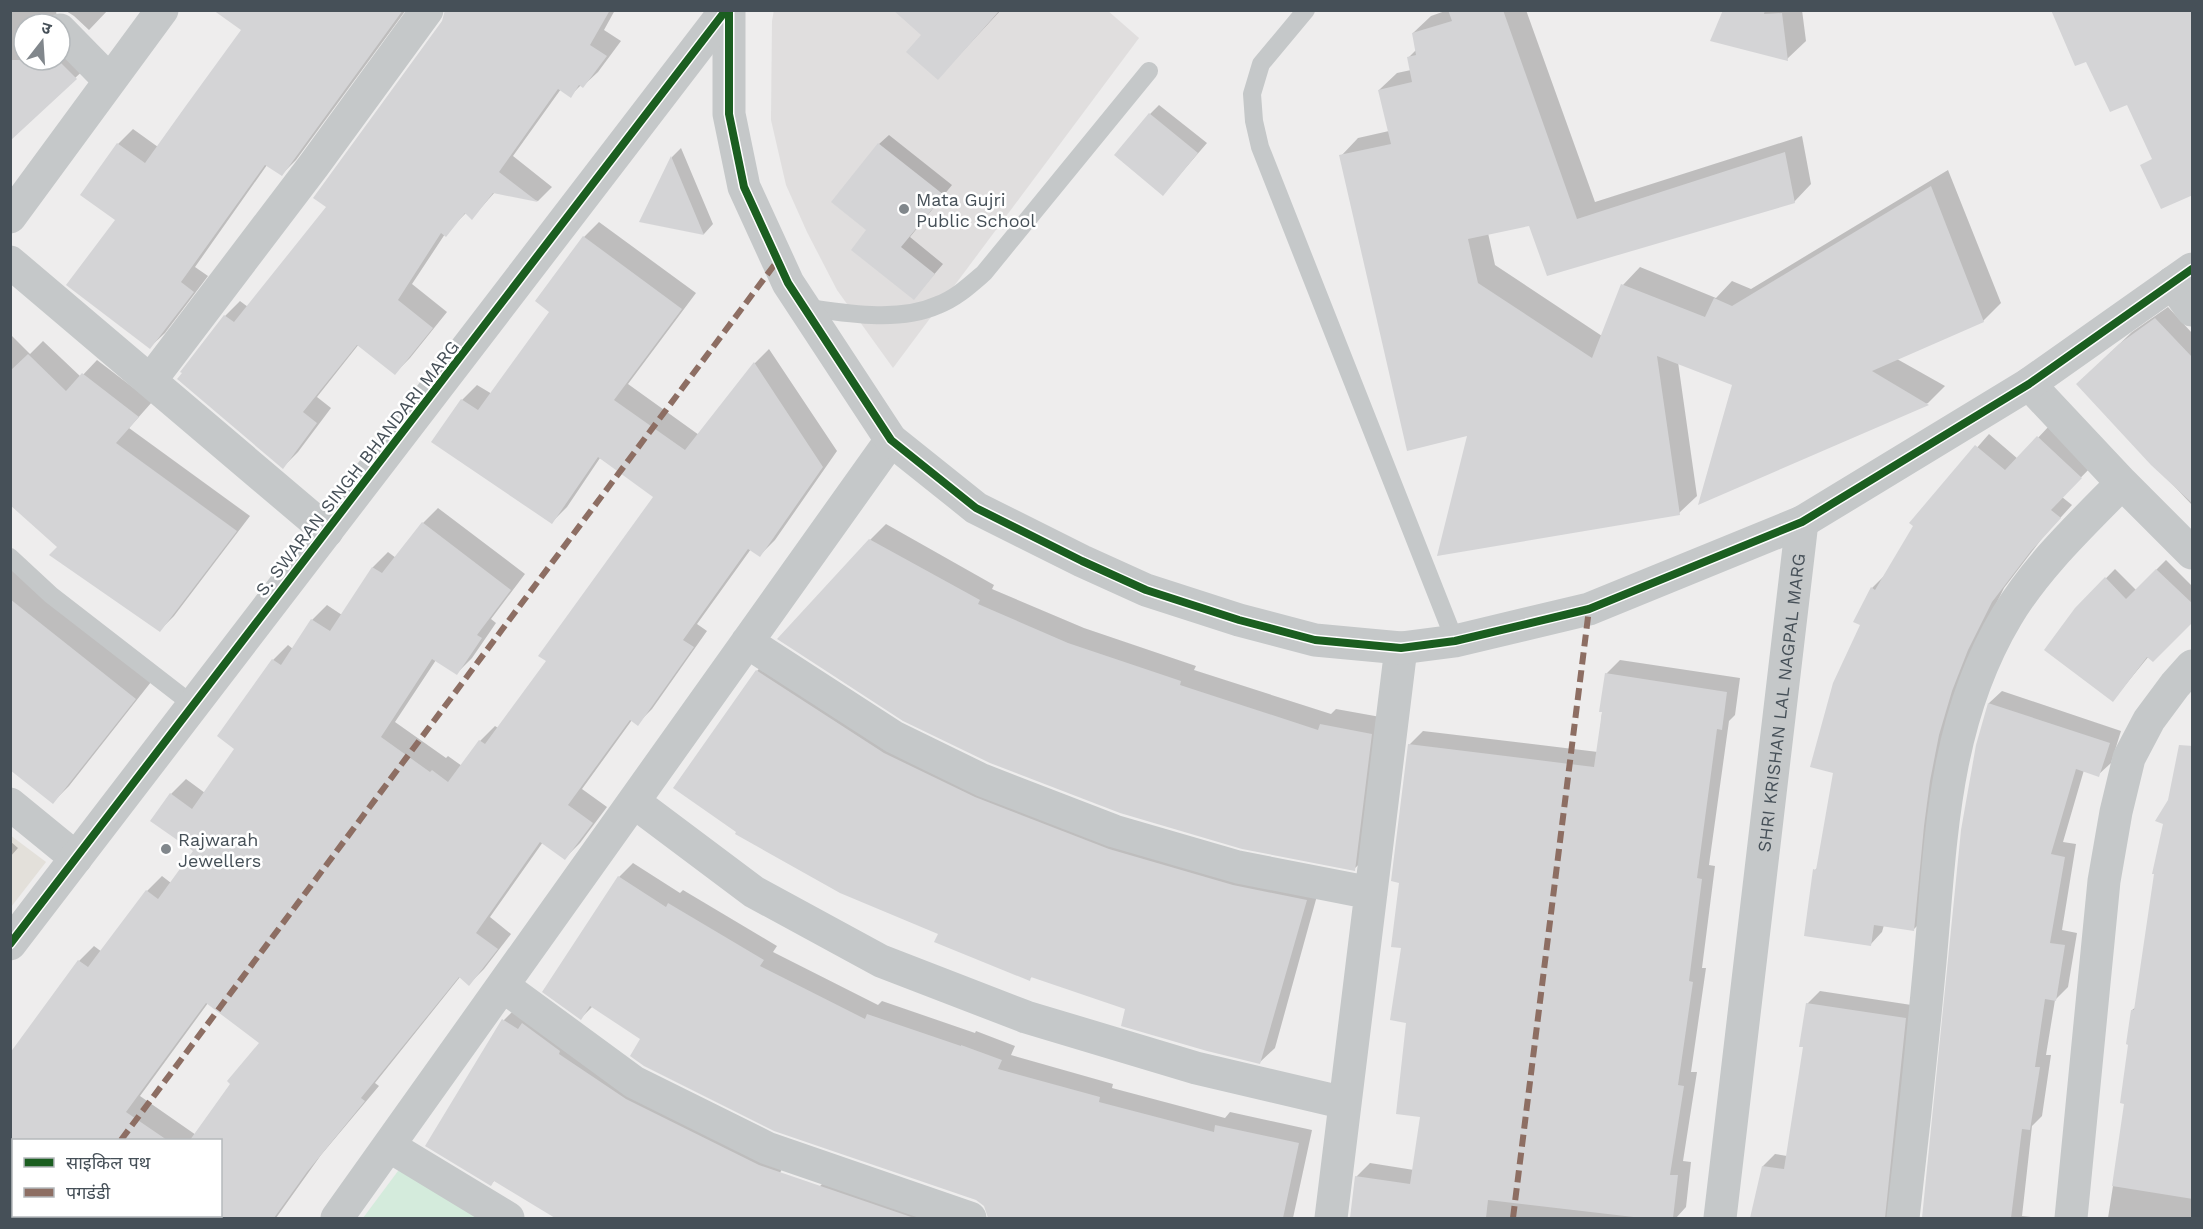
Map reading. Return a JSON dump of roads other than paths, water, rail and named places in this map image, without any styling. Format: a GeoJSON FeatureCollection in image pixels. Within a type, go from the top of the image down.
{"type":"FeatureCollection","features":[{"type":"Feature","properties":{"kind":"street"},"geometry":{"type":"LineString","coordinates":[[10,217],[162,10]]}},
{"type":"Feature","properties":{"kind":"street"},"geometry":{"type":"LineString","coordinates":[[150,381],[314,165],[427,10]]}},
{"type":"Feature","properties":{"kind":"street","name":"SHRI KRISHAN LAL NAGPAL MARG"},"geometry":{"type":"LineString","coordinates":[[728,10],[729,114],[744,187],[788,283],[803,307],[891,440],[976,508],[1082,561],[1146,590],[1239,620],[1315,640],[1401,648],[1455,641],[1589,609],[1802,522],[1720,1218]]}},
{"type":"Feature","properties":{"kind":"street","name":"S. SWARAN SINGH BHANDARI MARG"},"geometry":{"type":"LineString","coordinates":[[10,944],[728,10]]}},
{"type":"Feature","properties":{"kind":"street"},"geometry":{"type":"LineString","coordinates":[[72,42],[110,81]]}},
{"type":"Feature","properties":{"kind":"street"},"geometry":{"type":"LineString","coordinates":[[10,262],[327,531]]}},
{"type":"Feature","properties":{"kind":"street"},"geometry":{"type":"LineString","coordinates":[[1802,522],[2029,384],[2182,276],[2193,310]]}},
{"type":"Feature","properties":{"kind":"street"},"geometry":{"type":"LineString","coordinates":[[2029,384],[2122,483],[2193,553]]}},
{"type":"Feature","properties":{"kind":"street"},"geometry":{"type":"LineString","coordinates":[[337,1218],[891,440]]}},
{"type":"Feature","properties":{"kind":"street"},"geometry":{"type":"LineString","coordinates":[[1903,1218],[1919,1087],[1941,844],[1952,762],[1964,711],[1985,660],[2007,617],[2034,575],[2122,483]]}},
{"type":"Feature","properties":{"kind":"street"},"geometry":{"type":"LineString","coordinates":[[747,642],[894,737],[982,780],[1114,831],[1238,867],[1371,893]]}},
{"type":"Feature","properties":{"kind":"street"},"geometry":{"type":"LineString","coordinates":[[1331,1218],[1401,648]]}},
{"type":"Feature","properties":{"kind":"street"},"geometry":{"type":"LineString","coordinates":[[2071,1218],[2104,882],[2119,802],[2129,758],[2149,720],[2175,685],[2193,666]]}},
{"type":"Feature","properties":{"kind":"street"},"geometry":{"type":"LineString","coordinates":[[634,802],[754,892],[881,961],[1026,1017],[1197,1068],[1345,1102]]}},
{"type":"Feature","properties":{"kind":"street"},"geometry":{"type":"LineString","coordinates":[[10,804],[76,858]]}},
{"type":"Feature","properties":{"kind":"street"},"geometry":{"type":"LineString","coordinates":[[503,986],[634,1082],[767,1148],[970,1218]]}},
{"type":"Feature","properties":{"kind":"street"},"geometry":{"type":"LineString","coordinates":[[389,1146],[508,1218]]}},
{"type":"Feature","properties":{"kind":"lane"},"geometry":{"type":"LineString","coordinates":[[1306,10],[1261,64],[1252,94],[1254,121],[1260,147],[1455,641]]}},
{"type":"Feature","properties":{"kind":"lane"},"geometry":{"type":"LineString","coordinates":[[803,307],[859,315],[894,314],[937,306],[962,292],[984,273],[1149,71]]}},
{"type":"Feature","properties":{"kind":"lane"},"geometry":{"type":"LineString","coordinates":[[10,557],[51,595],[193,705]]}},
{"type":"Feature","properties":{"kind":"place","name":"Mata Gujri Public School"},"geometry":{"type":"Point","coordinates":[904,209]}},
{"type":"Feature","properties":{"kind":"place","name":"Rajwarah Jewellers"},"geometry":{"type":"Point","coordinates":[166,849]}}]}
